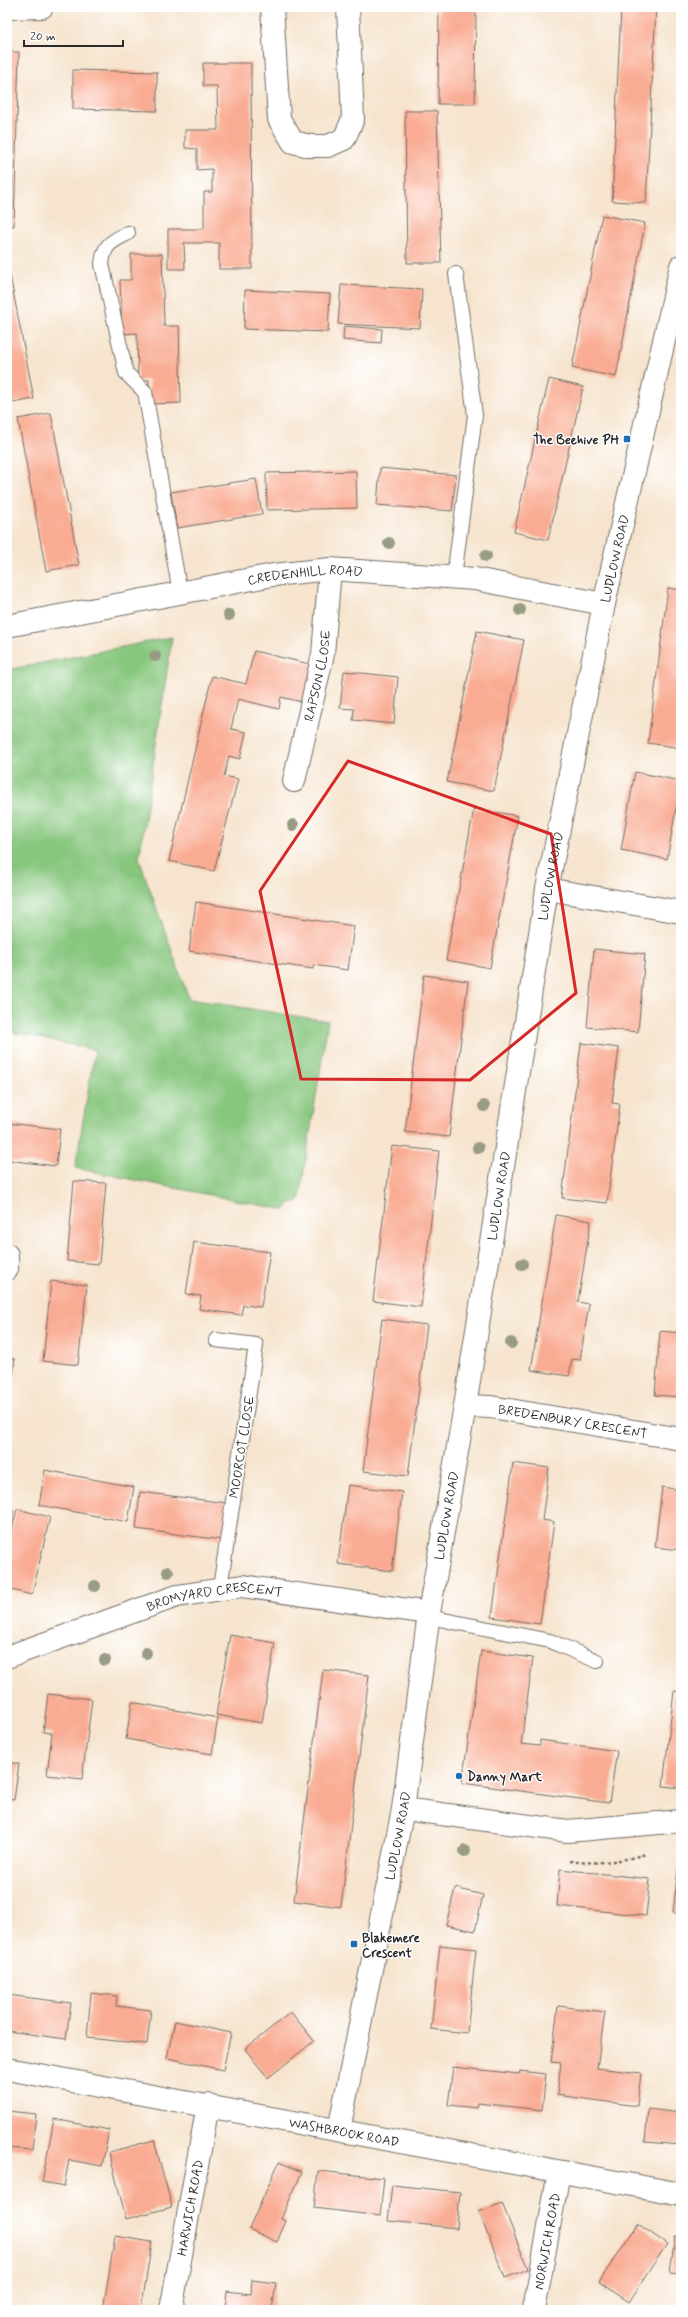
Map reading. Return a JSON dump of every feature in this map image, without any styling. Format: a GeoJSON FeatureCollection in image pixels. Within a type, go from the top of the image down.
{"type":"FeatureCollection","features":[{"type":"Feature","properties":{"kind":"street"},"geometry":{"type":"LineString","coordinates":[[7,8],[42,7]]}},
{"type":"Feature","properties":{"kind":"street"},"geometry":{"type":"LineString","coordinates":[[272,7],[279,119],[293,142],[310,146],[328,146],[344,138],[353,119],[348,7]]}},
{"type":"Feature","properties":{"kind":"street","name":"LUDLOW ROAD"},"geometry":{"type":"LineString","coordinates":[[339,2130],[403,1809],[429,1615],[465,1406],[547,888],[604,604],[674,331],[681,266]]}},
{"type":"Feature","properties":{"kind":"street","name":"CREDENHILL ROAD"},"geometry":{"type":"LineString","coordinates":[[7,626],[273,575],[330,569],[475,579],[604,604]]}},
{"type":"Feature","properties":{"kind":"street","name":"RAPSON CLOSE"},"geometry":{"type":"LineString","coordinates":[[294,781],[322,654],[330,569]]}},
{"type":"Feature","properties":{"kind":"street"},"geometry":{"type":"LineString","coordinates":[[547,888],[681,912]]}},
{"type":"Feature","properties":{"kind":"street"},"geometry":{"type":"LineString","coordinates":[[7,1255],[7,1269]]}},
{"type":"Feature","properties":{"kind":"street","name":"BREDENBURY CRESCENT"},"geometry":{"type":"LineString","coordinates":[[465,1406],[492,1407],[681,1439]]}},
{"type":"Feature","properties":{"kind":"street","name":"BROMYARD CRESCENT"},"geometry":{"type":"LineString","coordinates":[[7,1657],[177,1596],[220,1588],[242,1586],[429,1615]]}},
{"type":"Feature","properties":{"kind":"street"},"geometry":{"type":"LineString","coordinates":[[403,1809],[568,1831],[681,1821]]}},
{"type":"Feature","properties":{"kind":"street","name":"WASHBROOK ROAD"},"geometry":{"type":"LineString","coordinates":[[7,2069],[208,2105],[681,2194]]}},
{"type":"Feature","properties":{"kind":"street","name":"HARWICH ROAD"},"geometry":{"type":"LineString","coordinates":[[171,2310],[208,2105]]}},
{"type":"Feature","properties":{"kind":"street","name":"NORWICH ROAD"},"geometry":{"type":"LineString","coordinates":[[534,2310],[559,2172]]}},
{"type":"Feature","properties":{"kind":"lane"},"geometry":{"type":"LineString","coordinates":[[128,233],[109,242],[103,254],[102,264],[126,374],[145,392],[155,458],[180,593]]}},
{"type":"Feature","properties":{"kind":"lane"},"geometry":{"type":"LineString","coordinates":[[454,577],[475,415],[456,274]]}},
{"type":"Feature","properties":{"kind":"lane","name":"MOORCOT CLOSE"},"geometry":{"type":"LineString","coordinates":[[216,1340],[256,1346],[220,1588]]}},
{"type":"Feature","properties":{"kind":"lane"},"geometry":{"type":"LineString","coordinates":[[429,1615],[550,1641],[597,1661]]}},
{"type":"Feature","properties":{"kind":"highlighted area"},"geometry":{"type":"Polygon","coordinates":[[[348,761],[551,834],[576,993],[470,1080],[301,1079],[260,891],[348,761]]]}},
{"type":"Feature","properties":{"kind":"green space"},"geometry":{"type":"Polygon","coordinates":[[[172,637],[139,859],[189,999],[328,1021],[299,1202],[289,1203],[285,1210],[75,1168],[95,1050],[7,1031],[7,670],[172,637]]]}},
{"type":"Feature","properties":{"kind":"building"},"geometry":{"type":"Polygon","coordinates":[[[439,7],[476,7],[475,104],[438,104],[439,7]]]}},
{"type":"Feature","properties":{"kind":"building"},"geometry":{"type":"Polygon","coordinates":[[[621,7],[656,7],[646,203],[612,201],[621,7]]]}},
{"type":"Feature","properties":{"kind":"building"},"geometry":{"type":"Polygon","coordinates":[[[7,52],[19,52],[14,226],[7,226],[7,52]]]}},
{"type":"Feature","properties":{"kind":"building"},"geometry":{"type":"Polygon","coordinates":[[[203,63],[251,63],[252,269],[219,269],[219,243],[184,243],[185,269],[168,269],[168,229],[204,229],[204,192],[212,192],[212,169],[197,170],[197,149],[185,148],[185,130],[218,130],[217,86],[203,86],[203,63]]]}},
{"type":"Feature","properties":{"kind":"building"},"geometry":{"type":"Polygon","coordinates":[[[73,70],[157,72],[157,111],[73,109],[73,70]]]}},
{"type":"Feature","properties":{"kind":"building"},"geometry":{"type":"Polygon","coordinates":[[[405,111],[437,111],[441,263],[407,263],[405,111]]]}},
{"type":"Feature","properties":{"kind":"building"},"geometry":{"type":"Polygon","coordinates":[[[602,215],[645,223],[616,377],[572,368],[602,215]]]}},
{"type":"Feature","properties":{"kind":"building"},"geometry":{"type":"Polygon","coordinates":[[[131,254],[162,254],[164,326],[179,326],[181,403],[149,404],[149,380],[138,380],[137,333],[122,334],[120,280],[131,280],[131,254]]]}},
{"type":"Feature","properties":{"kind":"building"},"geometry":{"type":"Polygon","coordinates":[[[7,260],[34,399],[7,404],[7,260]]]}},
{"type":"Feature","properties":{"kind":"building"},"geometry":{"type":"Polygon","coordinates":[[[341,285],[422,289],[420,328],[338,324],[341,285]]]}},
{"type":"Feature","properties":{"kind":"building"},"geometry":{"type":"Polygon","coordinates":[[[245,290],[330,294],[328,332],[244,329],[245,290]]]}},
{"type":"Feature","properties":{"kind":"building"},"geometry":{"type":"Polygon","coordinates":[[[344,326],[382,329],[381,343],[343,340],[344,326]]]}},
{"type":"Feature","properties":{"kind":"building"},"geometry":{"type":"Polygon","coordinates":[[[549,379],[583,387],[548,540],[514,532],[549,379]]]}},
{"type":"Feature","properties":{"kind":"building"},"geometry":{"type":"Polygon","coordinates":[[[51,413],[79,565],[46,571],[18,419],[51,413]]]}},
{"type":"Feature","properties":{"kind":"building"},"geometry":{"type":"Polygon","coordinates":[[[380,468],[456,475],[452,511],[377,505],[380,468]]]}},
{"type":"Feature","properties":{"kind":"building"},"geometry":{"type":"Polygon","coordinates":[[[356,471],[357,508],[267,510],[266,473],[356,471]]]}},
{"type":"Feature","properties":{"kind":"building"},"geometry":{"type":"Polygon","coordinates":[[[256,479],[262,514],[177,528],[171,492],[256,479]]]}},
{"type":"Feature","properties":{"kind":"building"},"geometry":{"type":"Polygon","coordinates":[[[668,588],[681,590],[681,748],[648,743],[668,588]]]}},
{"type":"Feature","properties":{"kind":"building"},"geometry":{"type":"Polygon","coordinates":[[[477,631],[524,640],[494,791],[447,782],[477,631]]]}},
{"type":"Feature","properties":{"kind":"building"},"geometry":{"type":"Polygon","coordinates":[[[254,651],[318,666],[310,704],[281,697],[279,709],[238,699],[231,729],[246,732],[240,759],[229,756],[224,776],[238,779],[214,871],[169,861],[212,676],[246,684],[254,651]]]}},
{"type":"Feature","properties":{"kind":"building"},"geometry":{"type":"Polygon","coordinates":[[[344,671],[398,677],[394,724],[353,720],[354,709],[340,708],[344,671]]]}},
{"type":"Feature","properties":{"kind":"building"},"geometry":{"type":"Polygon","coordinates":[[[635,772],[681,781],[667,859],[621,850],[635,772]]]}},
{"type":"Feature","properties":{"kind":"building"},"geometry":{"type":"Polygon","coordinates":[[[474,808],[518,816],[490,968],[446,960],[474,808]]]}},
{"type":"Feature","properties":{"kind":"building"},"geometry":{"type":"Polygon","coordinates":[[[196,902],[354,926],[348,970],[313,965],[313,969],[189,951],[196,902]]]}},
{"type":"Feature","properties":{"kind":"building"},"geometry":{"type":"Polygon","coordinates":[[[594,949],[645,954],[638,1032],[587,1027],[594,949]]]}},
{"type":"Feature","properties":{"kind":"building"},"geometry":{"type":"Polygon","coordinates":[[[424,975],[468,981],[449,1137],[405,1132],[424,975]]]}},
{"type":"Feature","properties":{"kind":"building"},"geometry":{"type":"Polygon","coordinates":[[[581,1043],[619,1048],[612,1103],[620,1104],[607,1203],[562,1198],[581,1043]]]}},
{"type":"Feature","properties":{"kind":"building"},"geometry":{"type":"Polygon","coordinates":[[[7,1123],[60,1129],[56,1166],[7,1160],[7,1123]]]}},
{"type":"Feature","properties":{"kind":"building"},"geometry":{"type":"Polygon","coordinates":[[[392,1146],[439,1151],[421,1307],[373,1301],[392,1146]]]}},
{"type":"Feature","properties":{"kind":"building"},"geometry":{"type":"Polygon","coordinates":[[[74,1181],[106,1183],[99,1264],[67,1261],[74,1181]]]}},
{"type":"Feature","properties":{"kind":"building"},"geometry":{"type":"Polygon","coordinates":[[[556,1215],[591,1221],[578,1302],[589,1304],[580,1360],[572,1359],[569,1376],[531,1370],[556,1215]]]}},
{"type":"Feature","properties":{"kind":"building"},"geometry":{"type":"Polygon","coordinates":[[[194,1242],[270,1252],[261,1307],[243,1305],[241,1315],[199,1309],[201,1296],[186,1294],[194,1242]]]}},
{"type":"Feature","properties":{"kind":"building"},"geometry":{"type":"Polygon","coordinates":[[[51,1281],[87,1285],[78,1365],[43,1361],[51,1281]]]}},
{"type":"Feature","properties":{"kind":"building"},"geometry":{"type":"Polygon","coordinates":[[[382,1319],[427,1325],[408,1476],[363,1471],[382,1319]]]}},
{"type":"Feature","properties":{"kind":"building"},"geometry":{"type":"Polygon","coordinates":[[[660,1331],[681,1333],[681,1397],[655,1395],[660,1331]]]}},
{"type":"Feature","properties":{"kind":"building"},"geometry":{"type":"Polygon","coordinates":[[[7,1358],[15,1359],[10,1395],[7,1395],[7,1358]]]}},
{"type":"Feature","properties":{"kind":"building"},"geometry":{"type":"Polygon","coordinates":[[[513,1463],[549,1468],[542,1520],[554,1522],[540,1624],[492,1617],[513,1463]]]}},
{"type":"Feature","properties":{"kind":"building"},"geometry":{"type":"Polygon","coordinates":[[[45,1470],[134,1487],[128,1522],[39,1505],[45,1470]]]}},
{"type":"Feature","properties":{"kind":"building"},"geometry":{"type":"Polygon","coordinates":[[[348,1485],[402,1492],[392,1571],[338,1564],[348,1485]]]}},
{"type":"Feature","properties":{"kind":"building"},"geometry":{"type":"Polygon","coordinates":[[[662,1487],[681,1490],[681,1550],[655,1547],[662,1487]]]}},
{"type":"Feature","properties":{"kind":"building"},"geometry":{"type":"Polygon","coordinates":[[[140,1492],[227,1503],[223,1540],[136,1529],[140,1492]]]}},
{"type":"Feature","properties":{"kind":"building"},"geometry":{"type":"Polygon","coordinates":[[[17,1509],[50,1517],[32,1595],[7,1589],[7,1550],[17,1509]]]}},
{"type":"Feature","properties":{"kind":"building"},"geometry":{"type":"Polygon","coordinates":[[[7,1510],[13,1511],[8,1541],[7,1540],[7,1510]]]}},
{"type":"Feature","properties":{"kind":"building"},"geometry":{"type":"Polygon","coordinates":[[[230,1635],[275,1643],[262,1723],[216,1715],[230,1635]]]}},
{"type":"Feature","properties":{"kind":"building"},"geometry":{"type":"Polygon","coordinates":[[[481,1651],[533,1658],[521,1744],[540,1746],[540,1740],[617,1751],[609,1803],[462,1783],[481,1651]]]}},
{"type":"Feature","properties":{"kind":"building"},"geometry":{"type":"Polygon","coordinates":[[[323,1670],[369,1675],[341,1907],[294,1901],[323,1670]]]}},
{"type":"Feature","properties":{"kind":"building"},"geometry":{"type":"Polygon","coordinates":[[[674,1691],[681,1692],[681,1788],[663,1786],[674,1691]]]}},
{"type":"Feature","properties":{"kind":"building"},"geometry":{"type":"Polygon","coordinates":[[[48,1694],[92,1699],[82,1779],[47,1775],[52,1733],[43,1732],[48,1694]]]}},
{"type":"Feature","properties":{"kind":"building"},"geometry":{"type":"Polygon","coordinates":[[[132,1702],[218,1718],[212,1754],[126,1739],[132,1702]]]}},
{"type":"Feature","properties":{"kind":"building"},"geometry":{"type":"Polygon","coordinates":[[[7,1762],[19,1764],[14,1800],[7,1799],[7,1762]]]}},
{"type":"Feature","properties":{"kind":"building"},"geometry":{"type":"Polygon","coordinates":[[[560,1869],[650,1879],[646,1916],[557,1906],[560,1869]]]}},
{"type":"Feature","properties":{"kind":"building"},"geometry":{"type":"Polygon","coordinates":[[[678,1870],[681,1870],[681,1914],[673,1913],[678,1870]]]}},
{"type":"Feature","properties":{"kind":"building"},"geometry":{"type":"Polygon","coordinates":[[[455,1888],[483,1895],[475,1931],[446,1925],[455,1888]]]}},
{"type":"Feature","properties":{"kind":"building"},"geometry":{"type":"Polygon","coordinates":[[[440,1945],[476,1949],[467,2033],[431,2029],[440,1945]]]}},
{"type":"Feature","properties":{"kind":"building"},"geometry":{"type":"Polygon","coordinates":[[[91,1993],[117,1996],[116,2006],[151,2010],[147,2044],[87,2038],[91,1993]]]}},
{"type":"Feature","properties":{"kind":"building"},"geometry":{"type":"Polygon","coordinates":[[[7,1995],[71,2003],[66,2039],[7,2031],[7,1995]]]}},
{"type":"Feature","properties":{"kind":"building"},"geometry":{"type":"Polygon","coordinates":[[[558,2006],[605,2012],[597,2068],[641,2073],[637,2106],[557,2095],[561,2063],[551,2062],[558,2006]]]}},
{"type":"Feature","properties":{"kind":"building"},"geometry":{"type":"Polygon","coordinates":[[[291,2012],[314,2041],[268,2078],[245,2049],[291,2012]]]}},
{"type":"Feature","properties":{"kind":"building"},"geometry":{"type":"Polygon","coordinates":[[[175,2021],[231,2033],[223,2070],[167,2058],[175,2021]]]}},
{"type":"Feature","properties":{"kind":"building"},"geometry":{"type":"Polygon","coordinates":[[[453,2067],[519,2074],[520,2071],[546,2074],[542,2110],[478,2103],[477,2108],[448,2105],[453,2067]]]}},
{"type":"Feature","properties":{"kind":"building"},"geometry":{"type":"Polygon","coordinates":[[[648,2109],[681,2113],[681,2145],[645,2142],[648,2109]]]}},
{"type":"Feature","properties":{"kind":"building"},"geometry":{"type":"Polygon","coordinates":[[[7,2111],[36,2114],[32,2150],[7,2148],[7,2111]]]}},
{"type":"Feature","properties":{"kind":"building"},"geometry":{"type":"Polygon","coordinates":[[[54,2119],[109,2130],[102,2166],[69,2160],[64,2186],[42,2182],[54,2119]]]}},
{"type":"Feature","properties":{"kind":"building"},"geometry":{"type":"Polygon","coordinates":[[[154,2140],[172,2207],[126,2219],[109,2152],[154,2140]]]}},
{"type":"Feature","properties":{"kind":"building"},"geometry":{"type":"Polygon","coordinates":[[[279,2162],[302,2172],[281,2219],[286,2221],[277,2242],[249,2229],[279,2162]]]}},
{"type":"Feature","properties":{"kind":"building"},"geometry":{"type":"Polygon","coordinates":[[[318,2171],[384,2178],[380,2216],[314,2208],[318,2171]]]}},
{"type":"Feature","properties":{"kind":"building"},"geometry":{"type":"Polygon","coordinates":[[[392,2185],[460,2192],[457,2228],[388,2221],[392,2185]]]}},
{"type":"Feature","properties":{"kind":"building"},"geometry":{"type":"Polygon","coordinates":[[[502,2203],[528,2269],[505,2278],[479,2212],[502,2203]]]}},
{"type":"Feature","properties":{"kind":"building"},"geometry":{"type":"Polygon","coordinates":[[[638,2224],[667,2244],[629,2302],[599,2282],[638,2224]]]}},
{"type":"Feature","properties":{"kind":"building"},"geometry":{"type":"Polygon","coordinates":[[[115,2236],[152,2242],[141,2310],[103,2310],[115,2236]]]}},
{"type":"Feature","properties":{"kind":"building"},"geometry":{"type":"Polygon","coordinates":[[[675,2237],[681,2238],[681,2274],[670,2273],[675,2237]]]}},
{"type":"Feature","properties":{"kind":"building"},"geometry":{"type":"Polygon","coordinates":[[[252,2280],[276,2283],[272,2310],[225,2310],[227,2291],[251,2294],[252,2280]]]}},
{"type":"Feature","properties":{"kind":"place","name":"The Beehive PH"},"geometry":{"type":"Point","coordinates":[627,439]}},
{"type":"Feature","properties":{"kind":"place","name":"Danny Mart"},"geometry":{"type":"Point","coordinates":[459,1776]}},
{"type":"Feature","properties":{"kind":"place","name":"Blakemere Crescent"},"geometry":{"type":"Point","coordinates":[354,1944]}}]}
